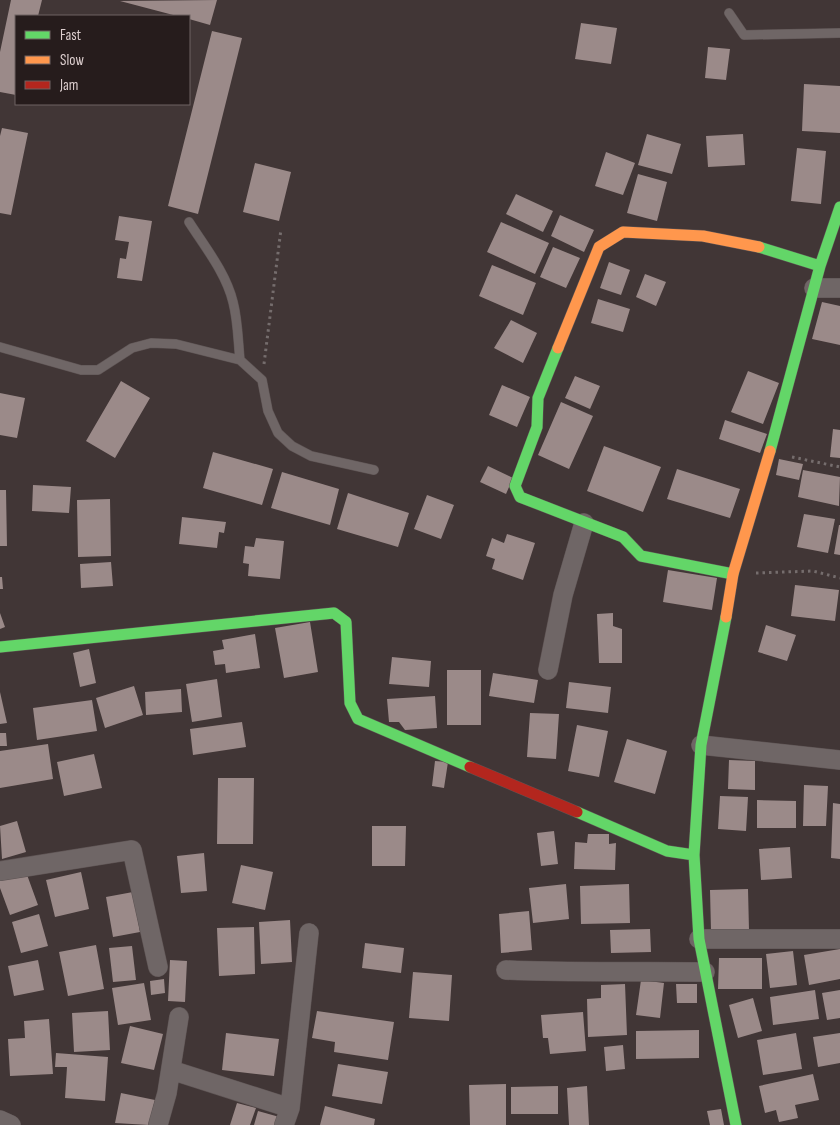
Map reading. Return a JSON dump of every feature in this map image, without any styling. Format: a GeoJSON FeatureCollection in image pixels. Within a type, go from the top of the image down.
{"type":"FeatureCollection","features":[{"type":"Feature","properties":{"kind":"street"},"geometry":{"type":"LineString","coordinates":[[736,1125],[716,1016],[699,939],[694,855],[701,745],[720,656],[733,574],[770,452],[820,266],[840,207]]}},
{"type":"Feature","properties":{"kind":"street"},"geometry":{"type":"LineString","coordinates":[[733,574],[641,556],[622,537],[520,497],[515,486],[538,427],[538,398],[599,247],[623,232],[703,236],[747,243],[820,266]]}},
{"type":"Feature","properties":{"kind":"street"},"geometry":{"type":"LineString","coordinates":[[814,288],[840,288]]}},
{"type":"Feature","properties":{"kind":"street"},"geometry":{"type":"LineString","coordinates":[[548,670],[563,595],[584,523]]}},
{"type":"Feature","properties":{"kind":"street"},"geometry":{"type":"LineString","coordinates":[[0,647],[334,613],[346,622],[350,702],[358,719],[667,851],[694,855]]}},
{"type":"Feature","properties":{"kind":"street"},"geometry":{"type":"LineString","coordinates":[[701,745],[840,760]]}},
{"type":"Feature","properties":{"kind":"street"},"geometry":{"type":"LineString","coordinates":[[0,871],[132,850],[158,967]]}},
{"type":"Feature","properties":{"kind":"street"},"geometry":{"type":"LineString","coordinates":[[171,1070],[287,1117],[309,933]]}},
{"type":"Feature","properties":{"kind":"street"},"geometry":{"type":"LineString","coordinates":[[699,939],[840,939]]}},
{"type":"Feature","properties":{"kind":"street"},"geometry":{"type":"LineString","coordinates":[[506,970],[565,973],[619,971],[705,972]]}},
{"type":"Feature","properties":{"kind":"street"},"geometry":{"type":"LineString","coordinates":[[158,1125],[171,1070],[179,1017]]}},
{"type":"Feature","properties":{"kind":"street"},"geometry":{"type":"LineString","coordinates":[[0,1120],[11,1125]]}},
{"type":"Feature","properties":{"kind":"lane"},"geometry":{"type":"LineString","coordinates":[[729,13],[744,35],[840,33]]}},
{"type":"Feature","properties":{"kind":"lane"},"geometry":{"type":"LineString","coordinates":[[189,222],[225,279],[233,300],[237,317],[240,360]]}},
{"type":"Feature","properties":{"kind":"lane"},"geometry":{"type":"LineString","coordinates":[[0,347],[81,370],[98,370],[132,348],[151,343],[176,344],[240,360],[262,380],[268,411],[278,433],[292,446],[312,456],[374,470]]}},
{"type":"Feature","properties":{"kind":"path"},"geometry":{"type":"LineString","coordinates":[[262,380],[281,229]]}},
{"type":"Feature","properties":{"kind":"path"},"geometry":{"type":"LineString","coordinates":[[770,452],[840,467]]}},
{"type":"Feature","properties":{"kind":"path"},"geometry":{"type":"LineString","coordinates":[[733,574],[813,571],[840,578]]}},
{"type":"Feature","properties":{"kind":"building"},"geometry":{"type":"Polygon","coordinates":[[[11,0],[42,0],[38,15],[15,15],[15,95],[0,92],[0,52],[11,0]]]}},
{"type":"Feature","properties":{"kind":"building"},"geometry":{"type":"Polygon","coordinates":[[[217,0],[210,25],[190,19],[190,15],[173,15],[120,1],[217,0]]]}},
{"type":"Feature","properties":{"kind":"building"},"geometry":{"type":"Polygon","coordinates":[[[581,23],[617,28],[611,64],[575,59],[581,23]]]}},
{"type":"Feature","properties":{"kind":"building"},"geometry":{"type":"Polygon","coordinates":[[[212,31],[242,38],[198,214],[168,206],[212,31]]]}},
{"type":"Feature","properties":{"kind":"building"},"geometry":{"type":"Polygon","coordinates":[[[708,47],[730,49],[726,80],[705,78],[708,47]]]}},
{"type":"Feature","properties":{"kind":"building"},"geometry":{"type":"Polygon","coordinates":[[[804,84],[840,86],[840,133],[802,131],[804,84]]]}},
{"type":"Feature","properties":{"kind":"building"},"geometry":{"type":"Polygon","coordinates":[[[2,128],[28,133],[11,215],[0,213],[0,136],[2,128]]]}},
{"type":"Feature","properties":{"kind":"building"},"geometry":{"type":"Polygon","coordinates":[[[647,134],[681,144],[672,174],[638,165],[647,134]]]}},
{"type":"Feature","properties":{"kind":"building"},"geometry":{"type":"Polygon","coordinates":[[[743,134],[745,165],[708,167],[706,136],[743,134]]]}},
{"type":"Feature","properties":{"kind":"building"},"geometry":{"type":"Polygon","coordinates":[[[797,148],[826,151],[821,204],[791,201],[797,148]]]}},
{"type":"Feature","properties":{"kind":"building"},"geometry":{"type":"Polygon","coordinates":[[[606,152],[635,163],[623,195],[595,186],[606,152]]]}},
{"type":"Feature","properties":{"kind":"building"},"geometry":{"type":"Polygon","coordinates":[[[255,163],[291,172],[279,221],[243,212],[255,163]]]}},
{"type":"Feature","properties":{"kind":"building"},"geometry":{"type":"Polygon","coordinates":[[[638,174],[667,182],[657,221],[627,213],[638,174]]]}},
{"type":"Feature","properties":{"kind":"building"},"geometry":{"type":"Polygon","coordinates":[[[516,194],[553,211],[543,232],[506,214],[516,194]]]}},
{"type":"Feature","properties":{"kind":"building"},"geometry":{"type":"Polygon","coordinates":[[[560,215],[594,230],[584,252],[551,236],[560,215]]]}},
{"type":"Feature","properties":{"kind":"building"},"geometry":{"type":"Polygon","coordinates":[[[119,216],[152,221],[142,281],[117,278],[120,258],[126,259],[129,242],[115,240],[119,216]]]}},
{"type":"Feature","properties":{"kind":"building"},"geometry":{"type":"Polygon","coordinates":[[[501,222],[549,243],[535,274],[487,252],[501,222]]]}},
{"type":"Feature","properties":{"kind":"building"},"geometry":{"type":"Polygon","coordinates":[[[553,247],[580,258],[566,288],[540,277],[553,247]]]}},
{"type":"Feature","properties":{"kind":"building"},"geometry":{"type":"Polygon","coordinates":[[[609,262],[630,270],[621,295],[600,288],[609,262]]]}},
{"type":"Feature","properties":{"kind":"building"},"geometry":{"type":"Polygon","coordinates":[[[492,265],[536,283],[523,315],[479,296],[492,265]]]}},
{"type":"Feature","properties":{"kind":"building"},"geometry":{"type":"Polygon","coordinates":[[[645,274],[666,282],[656,306],[636,297],[645,274]]]}},
{"type":"Feature","properties":{"kind":"building"},"geometry":{"type":"Polygon","coordinates":[[[598,299],[630,309],[623,332],[591,323],[598,299]]]}},
{"type":"Feature","properties":{"kind":"building"},"geometry":{"type":"Polygon","coordinates":[[[822,302],[840,306],[840,345],[812,339],[822,302]]]}},
{"type":"Feature","properties":{"kind":"building"},"geometry":{"type":"Polygon","coordinates":[[[511,320],[537,333],[523,363],[494,348],[511,320]]]}},
{"type":"Feature","properties":{"kind":"building"},"geometry":{"type":"Polygon","coordinates":[[[748,371],[779,383],[763,424],[731,412],[748,371]]]}},
{"type":"Feature","properties":{"kind":"building"},"geometry":{"type":"Polygon","coordinates":[[[575,376],[600,386],[590,409],[565,398],[575,376]]]}},
{"type":"Feature","properties":{"kind":"building"},"geometry":{"type":"Polygon","coordinates":[[[121,381],[150,398],[115,458],[86,441],[121,381]]]}},
{"type":"Feature","properties":{"kind":"building"},"geometry":{"type":"Polygon","coordinates":[[[502,385],[530,397],[517,427],[489,415],[502,385]]]}},
{"type":"Feature","properties":{"kind":"building"},"geometry":{"type":"Polygon","coordinates":[[[0,393],[25,398],[17,438],[0,435],[0,393]]]}},
{"type":"Feature","properties":{"kind":"building"},"geometry":{"type":"Polygon","coordinates":[[[561,402],[593,416],[569,469],[538,455],[561,402]]]}},
{"type":"Feature","properties":{"kind":"building"},"geometry":{"type":"Polygon","coordinates":[[[725,420],[767,434],[760,453],[719,439],[725,420]]]}},
{"type":"Feature","properties":{"kind":"building"},"geometry":{"type":"Polygon","coordinates":[[[833,429],[840,430],[840,458],[830,457],[833,429]]]}},
{"type":"Feature","properties":{"kind":"building"},"geometry":{"type":"Polygon","coordinates":[[[604,446],[661,467],[643,512],[587,491],[604,446]]]}},
{"type":"Feature","properties":{"kind":"building"},"geometry":{"type":"Polygon","coordinates":[[[213,452],[273,469],[262,505],[203,488],[213,452]]]}},
{"type":"Feature","properties":{"kind":"building"},"geometry":{"type":"Polygon","coordinates":[[[779,459],[803,464],[799,480],[776,475],[779,459]]]}},
{"type":"Feature","properties":{"kind":"building"},"geometry":{"type":"Polygon","coordinates":[[[488,466],[513,478],[506,494],[480,482],[488,466]]]}},
{"type":"Feature","properties":{"kind":"building"},"geometry":{"type":"Polygon","coordinates":[[[677,469],[740,489],[730,518],[667,499],[677,469]]]}},
{"type":"Feature","properties":{"kind":"building"},"geometry":{"type":"Polygon","coordinates":[[[803,470],[840,477],[839,506],[798,497],[803,470]]]}},
{"type":"Feature","properties":{"kind":"building"},"geometry":{"type":"Polygon","coordinates":[[[282,472],[339,489],[330,525],[271,508],[282,472]]]}},
{"type":"Feature","properties":{"kind":"building"},"geometry":{"type":"Polygon","coordinates":[[[33,485],[71,487],[69,513],[32,511],[33,485]]]}},
{"type":"Feature","properties":{"kind":"building"},"geometry":{"type":"Polygon","coordinates":[[[0,490],[6,490],[7,546],[0,546],[0,490]]]}},
{"type":"Feature","properties":{"kind":"building"},"geometry":{"type":"Polygon","coordinates":[[[348,493],[409,513],[398,547],[337,529],[348,493]]]}},
{"type":"Feature","properties":{"kind":"building"},"geometry":{"type":"Polygon","coordinates":[[[427,495],[454,505],[441,539],[414,529],[427,495]]]}},
{"type":"Feature","properties":{"kind":"building"},"geometry":{"type":"Polygon","coordinates":[[[110,499],[111,556],[78,557],[77,500],[110,499]]]}},
{"type":"Feature","properties":{"kind":"building"},"geometry":{"type":"Polygon","coordinates":[[[804,514],[835,519],[828,553],[797,547],[804,514]]]}},
{"type":"Feature","properties":{"kind":"building"},"geometry":{"type":"Polygon","coordinates":[[[182,517],[226,522],[224,533],[219,532],[217,548],[179,544],[182,517]]]}},
{"type":"Feature","properties":{"kind":"building"},"geometry":{"type":"Polygon","coordinates":[[[840,525],[840,555],[834,554],[840,525]]]}},
{"type":"Feature","properties":{"kind":"building"},"geometry":{"type":"Polygon","coordinates":[[[507,534],[535,543],[523,580],[492,569],[495,559],[486,556],[492,538],[504,543],[507,534]]]}},
{"type":"Feature","properties":{"kind":"building"},"geometry":{"type":"Polygon","coordinates":[[[256,538],[284,541],[280,579],[248,576],[249,564],[243,563],[245,546],[254,547],[256,538]]]}},
{"type":"Feature","properties":{"kind":"building"},"geometry":{"type":"Polygon","coordinates":[[[111,562],[113,586],[81,588],[80,564],[111,562]]]}},
{"type":"Feature","properties":{"kind":"building"},"geometry":{"type":"Polygon","coordinates":[[[668,570],[717,578],[712,610],[663,602],[668,570]]]}},
{"type":"Feature","properties":{"kind":"building"},"geometry":{"type":"Polygon","coordinates":[[[0,577],[2,577],[3,589],[0,589],[0,577]]]}},
{"type":"Feature","properties":{"kind":"building"},"geometry":{"type":"Polygon","coordinates":[[[795,585],[839,590],[835,621],[791,616],[795,585]]]}},
{"type":"Feature","properties":{"kind":"building"},"geometry":{"type":"Polygon","coordinates":[[[0,613],[5,627],[0,629],[0,613]]]}},
{"type":"Feature","properties":{"kind":"building"},"geometry":{"type":"Polygon","coordinates":[[[613,613],[613,626],[622,629],[622,663],[599,663],[597,614],[613,613]]]}},
{"type":"Feature","properties":{"kind":"building"},"geometry":{"type":"Polygon","coordinates":[[[310,622],[318,672],[284,678],[275,628],[310,622]]]}},
{"type":"Feature","properties":{"kind":"building"},"geometry":{"type":"Polygon","coordinates":[[[766,625],[796,635],[787,661],[758,652],[766,625]]]}},
{"type":"Feature","properties":{"kind":"building"},"geometry":{"type":"Polygon","coordinates":[[[255,634],[260,668],[226,673],[225,664],[215,665],[213,651],[224,649],[222,640],[255,634]]]}},
{"type":"Feature","properties":{"kind":"building"},"geometry":{"type":"Polygon","coordinates":[[[89,649],[96,683],[80,687],[73,653],[89,649]]]}},
{"type":"Feature","properties":{"kind":"building"},"geometry":{"type":"Polygon","coordinates":[[[392,657],[431,661],[429,687],[389,684],[392,657]]]}},
{"type":"Feature","properties":{"kind":"building"},"geometry":{"type":"Polygon","coordinates":[[[447,670],[481,670],[481,725],[447,725],[447,670]]]}},
{"type":"Feature","properties":{"kind":"building"},"geometry":{"type":"Polygon","coordinates":[[[493,673],[538,680],[534,703],[489,696],[493,673]]]}},
{"type":"Feature","properties":{"kind":"building"},"geometry":{"type":"Polygon","coordinates":[[[217,679],[222,717],[192,722],[186,684],[217,679]]]}},
{"type":"Feature","properties":{"kind":"building"},"geometry":{"type":"Polygon","coordinates":[[[569,682],[611,687],[608,713],[566,708],[569,682]]]}},
{"type":"Feature","properties":{"kind":"building"},"geometry":{"type":"Polygon","coordinates":[[[134,686],[143,715],[105,728],[96,698],[134,686]]]}},
{"type":"Feature","properties":{"kind":"building"},"geometry":{"type":"Polygon","coordinates":[[[181,689],[182,712],[146,715],[145,692],[181,689]]]}},
{"type":"Feature","properties":{"kind":"building"},"geometry":{"type":"Polygon","coordinates":[[[0,692],[7,723],[0,724],[0,692]]]}},
{"type":"Feature","properties":{"kind":"building"},"geometry":{"type":"Polygon","coordinates":[[[435,696],[437,728],[405,730],[399,722],[389,722],[387,699],[435,696]]]}},
{"type":"Feature","properties":{"kind":"building"},"geometry":{"type":"Polygon","coordinates":[[[92,700],[97,731],[37,740],[33,708],[92,700]]]}},
{"type":"Feature","properties":{"kind":"building"},"geometry":{"type":"Polygon","coordinates":[[[530,713],[559,714],[556,759],[527,757],[530,713]]]}},
{"type":"Feature","properties":{"kind":"building"},"geometry":{"type":"Polygon","coordinates":[[[242,722],[246,747],[193,755],[190,729],[242,722]]]}},
{"type":"Feature","properties":{"kind":"building"},"geometry":{"type":"Polygon","coordinates":[[[577,725],[608,731],[599,777],[568,771],[577,725]]]}},
{"type":"Feature","properties":{"kind":"building"},"geometry":{"type":"Polygon","coordinates":[[[0,733],[6,733],[7,746],[0,746],[0,733]]]}},
{"type":"Feature","properties":{"kind":"building"},"geometry":{"type":"Polygon","coordinates":[[[627,739],[667,751],[655,794],[614,782],[627,739]]]}},
{"type":"Feature","properties":{"kind":"building"},"geometry":{"type":"Polygon","coordinates":[[[48,744],[53,779],[0,788],[0,751],[48,744]]]}},
{"type":"Feature","properties":{"kind":"building"},"geometry":{"type":"Polygon","coordinates":[[[94,754],[102,788],[64,796],[57,762],[94,754]]]}},
{"type":"Feature","properties":{"kind":"building"},"geometry":{"type":"Polygon","coordinates":[[[729,760],[755,761],[755,790],[728,789],[729,760]]]}},
{"type":"Feature","properties":{"kind":"building"},"geometry":{"type":"Polygon","coordinates":[[[435,761],[448,762],[444,788],[432,786],[435,761]]]}},
{"type":"Feature","properties":{"kind":"building"},"geometry":{"type":"Polygon","coordinates":[[[218,778],[254,778],[253,844],[217,844],[218,778]]]}},
{"type":"Feature","properties":{"kind":"building"},"geometry":{"type":"Polygon","coordinates":[[[804,785],[828,786],[826,826],[803,826],[804,785]]]}},
{"type":"Feature","properties":{"kind":"building"},"geometry":{"type":"Polygon","coordinates":[[[720,796],[748,797],[746,831],[718,829],[720,796]]]}},
{"type":"Feature","properties":{"kind":"building"},"geometry":{"type":"Polygon","coordinates":[[[757,800],[796,801],[796,828],[757,828],[757,800]]]}},
{"type":"Feature","properties":{"kind":"building"},"geometry":{"type":"Polygon","coordinates":[[[833,803],[840,804],[840,859],[831,858],[833,803]]]}},
{"type":"Feature","properties":{"kind":"building"},"geometry":{"type":"Polygon","coordinates":[[[17,821],[26,852],[2,859],[0,826],[17,821]]]}},
{"type":"Feature","properties":{"kind":"building"},"geometry":{"type":"Polygon","coordinates":[[[372,826],[406,826],[405,866],[372,866],[372,826]]]}},
{"type":"Feature","properties":{"kind":"building"},"geometry":{"type":"Polygon","coordinates":[[[554,831],[558,864],[541,866],[537,833],[554,831]]]}},
{"type":"Feature","properties":{"kind":"building"},"geometry":{"type":"Polygon","coordinates":[[[588,834],[609,834],[609,844],[616,843],[615,870],[574,869],[575,842],[587,843],[588,834]]]}},
{"type":"Feature","properties":{"kind":"building"},"geometry":{"type":"Polygon","coordinates":[[[790,847],[792,878],[761,880],[759,849],[790,847]]]}},
{"type":"Feature","properties":{"kind":"building"},"geometry":{"type":"Polygon","coordinates":[[[204,853],[207,891],[181,893],[177,856],[204,853]]]}},
{"type":"Feature","properties":{"kind":"building"},"geometry":{"type":"Polygon","coordinates":[[[241,865],[273,872],[265,910],[232,903],[241,865]]]}},
{"type":"Feature","properties":{"kind":"building"},"geometry":{"type":"Polygon","coordinates":[[[26,872],[38,905],[10,915],[0,888],[0,881],[26,872]]]}},
{"type":"Feature","properties":{"kind":"building"},"geometry":{"type":"Polygon","coordinates":[[[81,872],[89,909],[55,917],[46,880],[81,872]]]}},
{"type":"Feature","properties":{"kind":"building"},"geometry":{"type":"Polygon","coordinates":[[[566,884],[569,919],[533,923],[529,888],[566,884]]]}},
{"type":"Feature","properties":{"kind":"building"},"geometry":{"type":"Polygon","coordinates":[[[629,884],[630,923],[581,924],[580,886],[629,884]]]}},
{"type":"Feature","properties":{"kind":"building"},"geometry":{"type":"Polygon","coordinates":[[[748,889],[749,930],[711,931],[710,890],[748,889]]]}},
{"type":"Feature","properties":{"kind":"building"},"geometry":{"type":"Polygon","coordinates":[[[133,892],[140,932],[113,937],[106,897],[133,892]]]}},
{"type":"Feature","properties":{"kind":"building"},"geometry":{"type":"Polygon","coordinates":[[[529,911],[532,950],[501,953],[499,914],[529,911]]]}},
{"type":"Feature","properties":{"kind":"building"},"geometry":{"type":"Polygon","coordinates":[[[39,914],[48,946],[21,953],[12,922],[39,914]]]}},
{"type":"Feature","properties":{"kind":"building"},"geometry":{"type":"Polygon","coordinates":[[[290,920],[292,962],[261,964],[259,922],[290,920]]]}},
{"type":"Feature","properties":{"kind":"building"},"geometry":{"type":"Polygon","coordinates":[[[254,927],[255,974],[219,976],[217,928],[254,927]]]}},
{"type":"Feature","properties":{"kind":"building"},"geometry":{"type":"Polygon","coordinates":[[[650,929],[651,952],[611,953],[610,930],[650,929]]]}},
{"type":"Feature","properties":{"kind":"building"},"geometry":{"type":"Polygon","coordinates":[[[365,943],[404,948],[401,973],[362,968],[365,943]]]}},
{"type":"Feature","properties":{"kind":"building"},"geometry":{"type":"Polygon","coordinates":[[[96,945],[104,989],[68,996],[59,952],[96,945]]]}},
{"type":"Feature","properties":{"kind":"building"},"geometry":{"type":"Polygon","coordinates":[[[132,946],[136,980],[113,982],[109,948],[132,946]]]}},
{"type":"Feature","properties":{"kind":"building"},"geometry":{"type":"Polygon","coordinates":[[[840,949],[840,979],[809,985],[804,955],[840,949]]]}},
{"type":"Feature","properties":{"kind":"building"},"geometry":{"type":"Polygon","coordinates":[[[793,951],[797,985],[770,988],[766,954],[793,951]]]}},
{"type":"Feature","properties":{"kind":"building"},"geometry":{"type":"Polygon","coordinates":[[[719,958],[762,958],[762,989],[718,989],[719,958]]]}},
{"type":"Feature","properties":{"kind":"building"},"geometry":{"type":"Polygon","coordinates":[[[38,960],[44,990],[14,996],[8,966],[38,960]]]}},
{"type":"Feature","properties":{"kind":"building"},"geometry":{"type":"Polygon","coordinates":[[[170,960],[187,961],[185,1002],[168,1001],[170,960]]]}},
{"type":"Feature","properties":{"kind":"building"},"geometry":{"type":"Polygon","coordinates":[[[413,972],[452,975],[449,1021],[409,1018],[413,972]]]}},
{"type":"Feature","properties":{"kind":"building"},"geometry":{"type":"Polygon","coordinates":[[[164,979],[165,993],[151,995],[150,981],[164,979]]]}},
{"type":"Feature","properties":{"kind":"building"},"geometry":{"type":"Polygon","coordinates":[[[641,980],[664,983],[660,1018],[636,1015],[641,980]]]}},
{"type":"Feature","properties":{"kind":"building"},"geometry":{"type":"Polygon","coordinates":[[[144,983],[151,1020],[118,1025],[112,988],[144,983]]]}},
{"type":"Feature","properties":{"kind":"building"},"geometry":{"type":"Polygon","coordinates":[[[625,984],[627,1035],[588,1037],[587,999],[601,998],[601,985],[625,984]]]}},
{"type":"Feature","properties":{"kind":"building"},"geometry":{"type":"Polygon","coordinates":[[[676,984],[697,984],[697,1003],[677,1003],[676,984]]]}},
{"type":"Feature","properties":{"kind":"building"},"geometry":{"type":"Polygon","coordinates":[[[815,990],[819,1019],[773,1025],[770,997],[815,990]]]}},
{"type":"Feature","properties":{"kind":"building"},"geometry":{"type":"Polygon","coordinates":[[[840,990],[840,1018],[827,1020],[822,993],[840,990]]]}},
{"type":"Feature","properties":{"kind":"building"},"geometry":{"type":"Polygon","coordinates":[[[753,998],[762,1031],[738,1038],[729,1005],[753,998]]]}},
{"type":"Feature","properties":{"kind":"building"},"geometry":{"type":"Polygon","coordinates":[[[108,1011],[110,1050],[74,1052],[72,1013],[108,1011]]]}},
{"type":"Feature","properties":{"kind":"building"},"geometry":{"type":"Polygon","coordinates":[[[317,1011],[394,1022],[388,1060],[334,1052],[335,1042],[312,1038],[317,1011]]]}},
{"type":"Feature","properties":{"kind":"building"},"geometry":{"type":"Polygon","coordinates":[[[583,1012],[586,1051],[550,1054],[548,1038],[543,1038],[541,1015],[583,1012]]]}},
{"type":"Feature","properties":{"kind":"building"},"geometry":{"type":"Polygon","coordinates":[[[49,1019],[53,1074],[10,1076],[8,1039],[25,1038],[24,1021],[49,1019]]]}},
{"type":"Feature","properties":{"kind":"building"},"geometry":{"type":"Polygon","coordinates":[[[130,1026],[163,1034],[154,1070],[121,1063],[130,1026]]]}},
{"type":"Feature","properties":{"kind":"building"},"geometry":{"type":"Polygon","coordinates":[[[699,1030],[699,1058],[636,1059],[636,1031],[699,1030]]]}},
{"type":"Feature","properties":{"kind":"building"},"geometry":{"type":"Polygon","coordinates":[[[226,1033],[279,1039],[274,1076],[222,1070],[226,1033]]]}},
{"type":"Feature","properties":{"kind":"building"},"geometry":{"type":"Polygon","coordinates":[[[796,1033],[802,1069],[763,1075],[757,1040],[796,1033]]]}},
{"type":"Feature","properties":{"kind":"building"},"geometry":{"type":"Polygon","coordinates":[[[840,1033],[840,1063],[818,1067],[813,1037],[840,1033]]]}},
{"type":"Feature","properties":{"kind":"building"},"geometry":{"type":"Polygon","coordinates":[[[623,1045],[625,1069],[606,1071],[604,1047],[623,1045]]]}},
{"type":"Feature","properties":{"kind":"building"},"geometry":{"type":"Polygon","coordinates":[[[56,1053],[108,1057],[105,1101],[65,1098],[67,1067],[55,1067],[56,1053]]]}},
{"type":"Feature","properties":{"kind":"building"},"geometry":{"type":"Polygon","coordinates":[[[338,1064],[388,1072],[382,1104],[332,1096],[338,1064]]]}},
{"type":"Feature","properties":{"kind":"building"},"geometry":{"type":"Polygon","coordinates":[[[813,1074],[819,1100],[795,1105],[798,1118],[779,1122],[776,1110],[765,1113],[759,1086],[813,1074]]]}},
{"type":"Feature","properties":{"kind":"building"},"geometry":{"type":"Polygon","coordinates":[[[506,1084],[506,1125],[470,1125],[469,1085],[506,1084]]]}},
{"type":"Feature","properties":{"kind":"building"},"geometry":{"type":"Polygon","coordinates":[[[558,1086],[558,1114],[511,1114],[511,1087],[558,1086]]]}},
{"type":"Feature","properties":{"kind":"building"},"geometry":{"type":"Polygon","coordinates":[[[587,1086],[589,1125],[569,1125],[567,1088],[587,1086]]]}},
{"type":"Feature","properties":{"kind":"building"},"geometry":{"type":"Polygon","coordinates":[[[121,1093],[155,1100],[149,1125],[115,1123],[121,1093]]]}},
{"type":"Feature","properties":{"kind":"building"},"geometry":{"type":"Polygon","coordinates":[[[237,1103],[256,1108],[250,1125],[230,1125],[237,1103]]]}},
{"type":"Feature","properties":{"kind":"building"},"geometry":{"type":"Polygon","coordinates":[[[325,1106],[375,1119],[374,1125],[320,1125],[325,1106]]]}},
{"type":"Feature","properties":{"kind":"building"},"geometry":{"type":"Polygon","coordinates":[[[721,1109],[724,1125],[710,1125],[707,1111],[721,1109]]]}},
{"type":"Feature","properties":{"kind":"building"},"geometry":{"type":"Polygon","coordinates":[[[258,1111],[283,1118],[281,1125],[254,1125],[258,1111]]]}},
{"type":"Feature","properties":{"kind":"traffic: fast"},"geometry":{"type":"LineString","coordinates":[[770,451],[820,266],[840,207]]}},
{"type":"Feature","properties":{"kind":"traffic: fast"},"geometry":{"type":"LineString","coordinates":[[759,247],[820,266]]}},
{"type":"Feature","properties":{"kind":"traffic: fast"},"geometry":{"type":"LineString","coordinates":[[558,348],[538,398],[537,427],[515,486],[520,497],[623,537],[641,556],[733,574]]}},
{"type":"Feature","properties":{"kind":"traffic: fast"},"geometry":{"type":"LineString","coordinates":[[0,647],[334,613],[346,622],[350,703],[358,719],[470,767]]}},
{"type":"Feature","properties":{"kind":"traffic: fast"},"geometry":{"type":"LineString","coordinates":[[726,617],[701,745],[694,855],[699,939],[736,1125]]}},
{"type":"Feature","properties":{"kind":"traffic: fast"},"geometry":{"type":"LineString","coordinates":[[577,812],[667,851],[694,855]]}},
{"type":"Feature","properties":{"kind":"traffic: slow"},"geometry":{"type":"LineString","coordinates":[[558,348],[599,247],[623,232],[703,236],[759,247]]}},
{"type":"Feature","properties":{"kind":"traffic: slow"},"geometry":{"type":"LineString","coordinates":[[726,617],[733,574],[770,451]]}},
{"type":"Feature","properties":{"kind":"traffic: jam"},"geometry":{"type":"LineString","coordinates":[[470,767],[577,812]]}}]}
